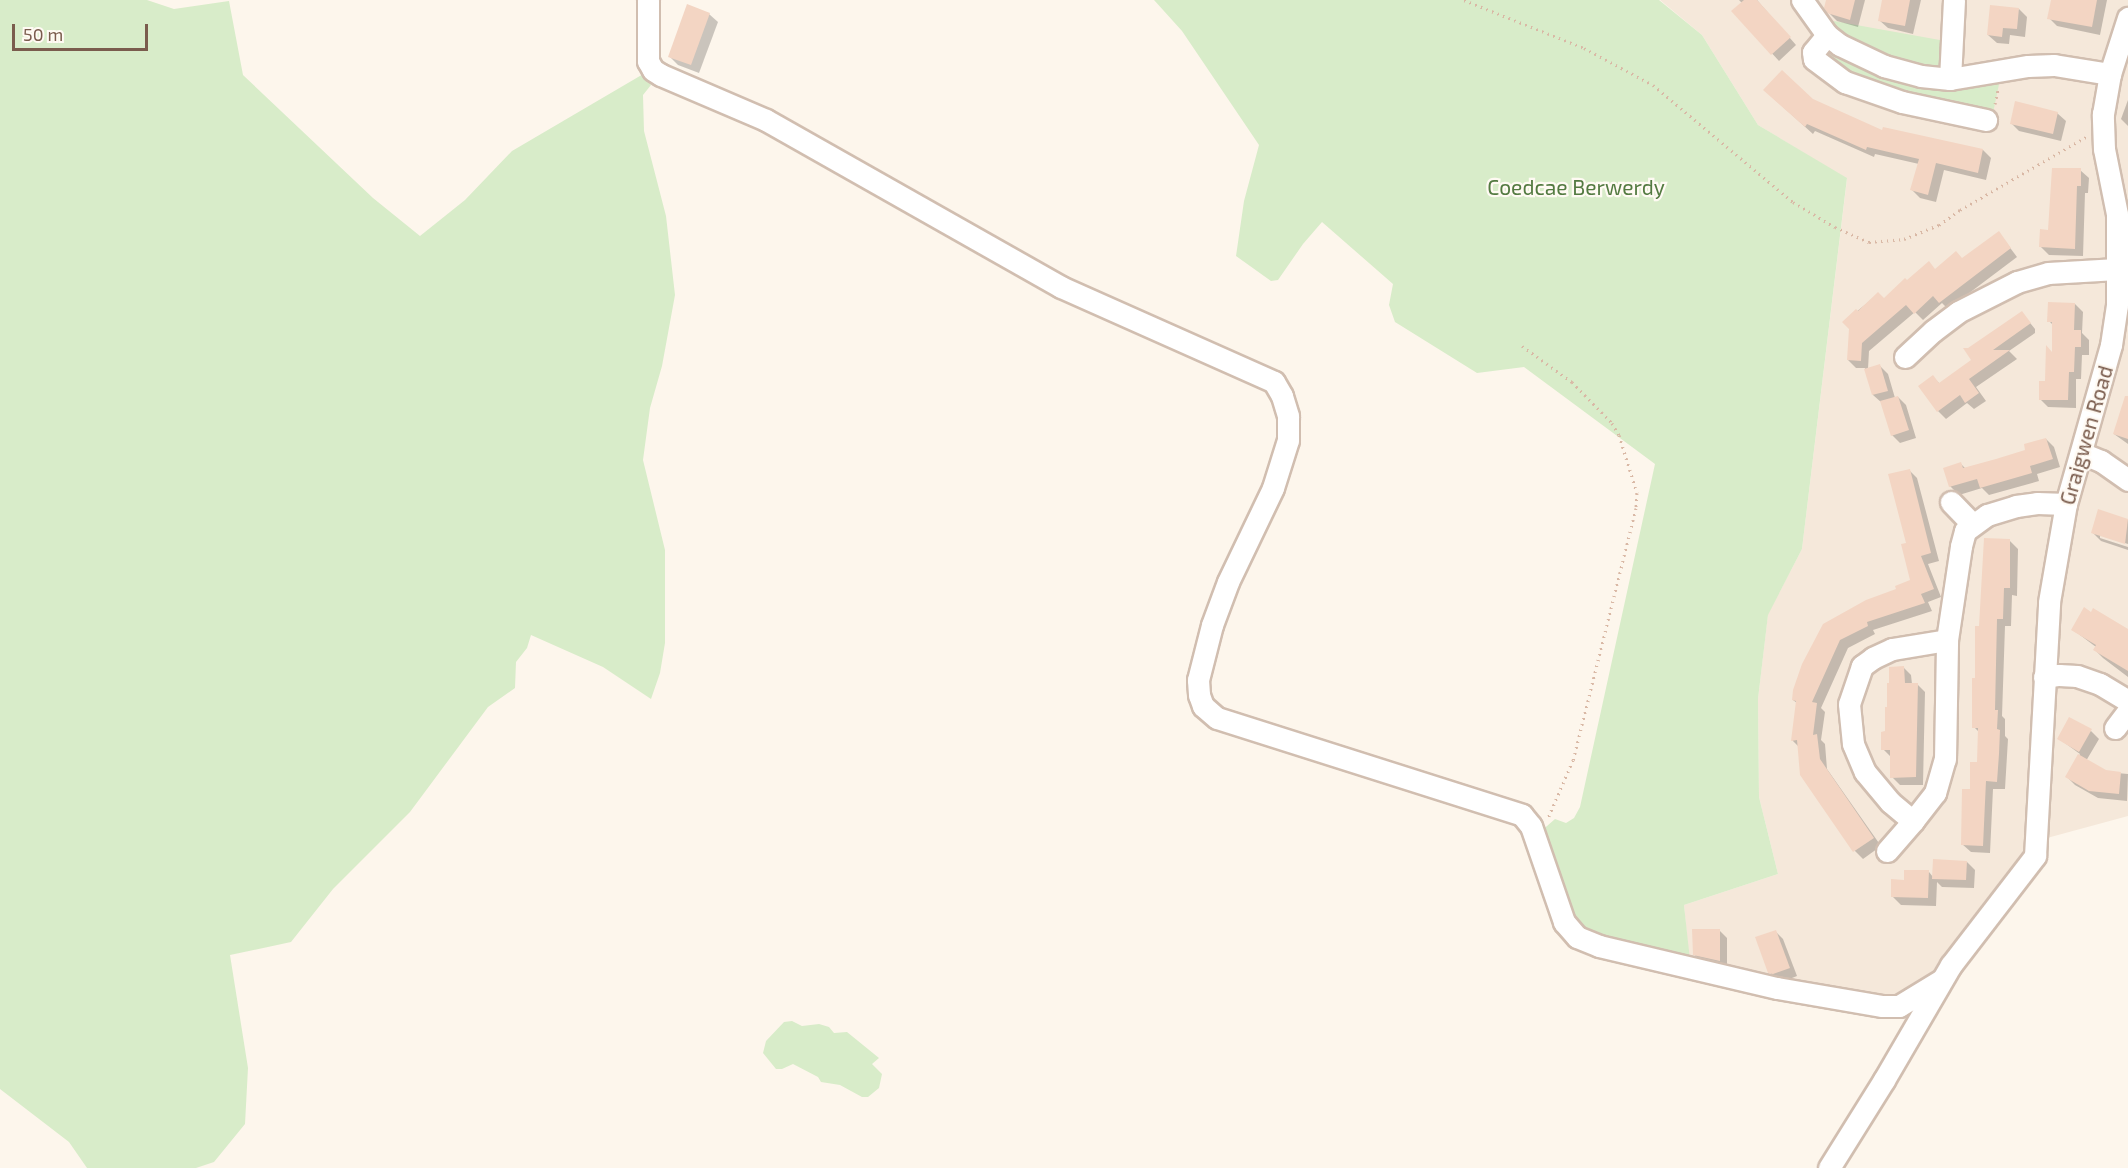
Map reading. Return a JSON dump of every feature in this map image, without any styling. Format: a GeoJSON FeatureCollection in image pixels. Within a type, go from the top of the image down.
{"type":"FeatureCollection","features":[{"type":"Feature","properties":{"kind":"street"},"geometry":{"type":"LineString","coordinates":[[648,0],[648,61],[653,70],[661,75],[766,120],[1061,287],[1274,382],[1282,396],[1288,416],[1288,440],[1273,488],[1240,554],[1212,625],[1198,680],[1199,695],[1203,706],[1217,718],[1503,807],[1522,815],[1530,826],[1563,922],[1577,937],[1599,946],[1777,988],[1867,1004],[1899,1006],[1908,1010],[1914,1026]]}},
{"type":"Feature","properties":{"kind":"street"},"geometry":{"type":"LineString","coordinates":[[1802,0],[1827,35],[1840,45],[1884,66],[1921,76],[1950,79],[2002,70],[2054,65],[2110,74]]}},
{"type":"Feature","properties":{"kind":"street"},"geometry":{"type":"LineString","coordinates":[[1950,79],[1954,0]]}},
{"type":"Feature","properties":{"kind":"street","name":"Graigwen Road"},"geometry":{"type":"LineString","coordinates":[[1940,981],[1991,910],[2035,856],[2049,602],[2066,504],[2111,345],[2117,305],[2117,214],[2103,136],[2103,114],[2110,74],[2128,18]]}},
{"type":"Feature","properties":{"kind":"street"},"geometry":{"type":"LineString","coordinates":[[1827,35],[1814,52],[1814,59],[1845,82],[1902,102],[1986,120]]}},
{"type":"Feature","properties":{"kind":"street"},"geometry":{"type":"LineString","coordinates":[[2109,177],[2128,195]]}},
{"type":"Feature","properties":{"kind":"street"},"geometry":{"type":"LineString","coordinates":[[1905,357],[1958,312],[2017,282],[2048,273],[2117,269]]}},
{"type":"Feature","properties":{"kind":"street"},"geometry":{"type":"LineString","coordinates":[[2081,453],[2101,461],[2128,480]]}},
{"type":"Feature","properties":{"kind":"street"},"geometry":{"type":"LineString","coordinates":[[1951,502],[1972,524]]}},
{"type":"Feature","properties":{"kind":"street"},"geometry":{"type":"LineString","coordinates":[[1887,850],[1935,793],[1945,759],[1947,640],[1965,531],[1987,515],[2016,506],[2037,502],[2066,504]]}},
{"type":"Feature","properties":{"kind":"street"},"geometry":{"type":"LineString","coordinates":[[1913,821],[1890,802],[1865,772],[1853,744],[1849,704],[1862,666],[1873,658],[1892,649],[1947,640]]}},
{"type":"Feature","properties":{"kind":"street"},"geometry":{"type":"LineString","coordinates":[[2044,677],[2077,676],[2100,684],[2128,701]]}},
{"type":"Feature","properties":{"kind":"street"},"geometry":{"type":"LineString","coordinates":[[2115,728],[2128,711]]}},
{"type":"Feature","properties":{"kind":"street"},"geometry":{"type":"LineString","coordinates":[[1899,1006],[1940,981]]}},
{"type":"Feature","properties":{"kind":"street"},"geometry":{"type":"LineString","coordinates":[[1829,1168],[1884,1080],[1940,981]]}},
{"type":"Feature","properties":{"kind":"path"},"geometry":{"type":"LineString","coordinates":[[1464,0],[1584,48],[1653,85],[1793,202],[1835,227],[1869,242],[1904,239],[1939,225],[2082,138],[2103,136]]}},
{"type":"Feature","properties":{"kind":"path"},"geometry":{"type":"LineString","coordinates":[[1986,120],[1993,113],[2002,70]]}},
{"type":"Feature","properties":{"kind":"path"},"geometry":{"type":"LineString","coordinates":[[1522,346],[1572,382],[1612,423],[1619,435],[1637,493],[1636,508],[1568,776],[1551,816],[1530,826]]}},
{"type":"Feature","properties":{"kind":"shaded area"},"geometry":{"type":"Polygon","coordinates":[[[1660,0],[2128,0],[2128,816],[2036,841],[1940,981],[1899,1006],[1690,968],[1684,905],[1778,874],[1759,797],[1758,699],[1768,614],[1802,549],[1847,179],[1758,125],[1702,35],[1660,0]]]}},
{"type":"Feature","properties":{"kind":"green space"},"geometry":{"type":"Polygon","coordinates":[[[0,0],[147,0],[174,9],[229,1],[243,75],[373,198],[420,236],[465,200],[512,151],[645,73],[651,85],[643,95],[644,131],[666,216],[675,295],[662,366],[650,408],[643,460],[665,550],[665,643],[660,673],[651,699],[603,667],[531,635],[527,648],[516,662],[515,688],[488,707],[410,812],[333,889],[291,942],[230,955],[248,1068],[245,1124],[214,1162],[196,1168],[87,1168],[69,1142],[0,1089],[0,0]]]}},
{"type":"Feature","properties":{"kind":"green space","name":"Coedcae Berwerdy"},"geometry":{"type":"Polygon","coordinates":[[[1154,0],[1659,0],[1702,35],[1758,125],[1847,178],[1802,549],[1768,615],[1758,699],[1759,797],[1778,874],[1684,905],[1690,960],[1581,932],[1568,917],[1539,833],[1555,819],[1566,823],[1574,818],[1580,807],[1655,464],[1524,367],[1477,373],[1395,322],[1389,305],[1393,284],[1322,222],[1303,244],[1278,280],[1271,281],[1236,256],[1244,201],[1259,145],[1182,31],[1154,0]]]}},
{"type":"Feature","properties":{"kind":"green space"},"geometry":{"type":"Polygon","coordinates":[[[1834,21],[1951,42],[1950,79],[2002,70],[1993,113],[1902,102],[1814,59],[1834,21]]]}},
{"type":"Feature","properties":{"kind":"green space"},"geometry":{"type":"Polygon","coordinates":[[[792,1021],[802,1026],[819,1024],[829,1027],[834,1033],[847,1032],[879,1058],[872,1064],[882,1074],[879,1088],[868,1097],[862,1097],[840,1085],[821,1082],[818,1077],[793,1064],[776,1069],[763,1053],[766,1041],[784,1022],[792,1021]]]}},
{"type":"Feature","properties":{"kind":"building"},"geometry":{"type":"Polygon","coordinates":[[[1744,0],[1757,0],[1791,37],[1771,55],[1731,11],[1744,0]]]}},
{"type":"Feature","properties":{"kind":"building"},"geometry":{"type":"Polygon","coordinates":[[[1826,0],[1855,0],[1850,20],[1827,13],[1824,8],[1826,0]]]}},
{"type":"Feature","properties":{"kind":"building"},"geometry":{"type":"Polygon","coordinates":[[[1882,0],[1910,0],[1905,26],[1878,21],[1882,0]]]}},
{"type":"Feature","properties":{"kind":"building"},"geometry":{"type":"Polygon","coordinates":[[[2051,0],[2097,0],[2092,27],[2047,19],[2051,0]]]}},
{"type":"Feature","properties":{"kind":"building"},"geometry":{"type":"Polygon","coordinates":[[[687,4],[710,13],[691,65],[668,57],[687,4]]]}},
{"type":"Feature","properties":{"kind":"building"},"geometry":{"type":"Polygon","coordinates":[[[1990,5],[2019,8],[2017,29],[2003,28],[2002,37],[1987,35],[1990,5]]]}},
{"type":"Feature","properties":{"kind":"building"},"geometry":{"type":"Polygon","coordinates":[[[1782,70],[1813,99],[1882,130],[1883,127],[1983,149],[1978,173],[1936,163],[1928,195],[1910,190],[1919,159],[1867,147],[1866,150],[1807,124],[1805,127],[1763,90],[1782,70]]]}},
{"type":"Feature","properties":{"kind":"building"},"geometry":{"type":"Polygon","coordinates":[[[2015,101],[2058,112],[2053,134],[2010,124],[2015,101]]]}},
{"type":"Feature","properties":{"kind":"building"},"geometry":{"type":"Polygon","coordinates":[[[2052,168],[2081,168],[2081,186],[2077,186],[2075,249],[2039,247],[2040,229],[2048,230],[2052,168]]]}},
{"type":"Feature","properties":{"kind":"building"},"geometry":{"type":"Polygon","coordinates":[[[1999,231],[2011,248],[1939,303],[1933,296],[1914,314],[1906,305],[1862,343],[1861,361],[1847,360],[1849,329],[1842,322],[1856,309],[1858,311],[1878,292],[1884,298],[1905,278],[1907,280],[1929,261],[1935,269],[1956,251],[1962,258],[1999,231]]]}},
{"type":"Feature","properties":{"kind":"building"},"geometry":{"type":"Polygon","coordinates":[[[2048,302],[2075,303],[2074,330],[2081,330],[2081,347],[2075,347],[2074,372],[2069,372],[2068,400],[2039,400],[2039,381],[2045,381],[2046,345],[2052,352],[2052,322],[2047,322],[2048,302]]]}},
{"type":"Feature","properties":{"kind":"building"},"geometry":{"type":"Polygon","coordinates":[[[2022,311],[2031,323],[1993,350],[2010,350],[1969,379],[1979,393],[1965,403],[1960,395],[1937,412],[1918,386],[1933,375],[1939,383],[1971,360],[1963,348],[1968,348],[2022,311]]]}},
{"type":"Feature","properties":{"kind":"building"},"geometry":{"type":"Polygon","coordinates":[[[1880,364],[1888,391],[1872,395],[1864,369],[1880,364]]]}},
{"type":"Feature","properties":{"kind":"building"},"geometry":{"type":"Polygon","coordinates":[[[1898,396],[1909,430],[1891,436],[1880,401],[1898,396]]]}},
{"type":"Feature","properties":{"kind":"building"},"geometry":{"type":"Polygon","coordinates":[[[2125,396],[2128,396],[2128,439],[2113,434],[2125,396]]]}},
{"type":"Feature","properties":{"kind":"building"},"geometry":{"type":"Polygon","coordinates":[[[2046,438],[2053,459],[2030,466],[2032,473],[1980,488],[1977,479],[1949,487],[1943,468],[1961,462],[1963,468],[1996,459],[2025,450],[2024,444],[2046,438]]]}},
{"type":"Feature","properties":{"kind":"building"},"geometry":{"type":"Polygon","coordinates":[[[1910,469],[1931,553],[1921,556],[1934,589],[1921,594],[1925,603],[1867,622],[1868,626],[1840,640],[1812,702],[1817,703],[1813,735],[1817,734],[1820,759],[1874,838],[1853,852],[1800,775],[1797,740],[1791,741],[1796,701],[1792,700],[1793,690],[1802,664],[1823,624],[1866,600],[1896,589],[1895,586],[1910,580],[1901,544],[1906,543],[1888,474],[1910,469]]]}},
{"type":"Feature","properties":{"kind":"building"},"geometry":{"type":"Polygon","coordinates":[[[2098,509],[2128,519],[2125,544],[2091,533],[2098,509]]]}},
{"type":"Feature","properties":{"kind":"building"},"geometry":{"type":"Polygon","coordinates":[[[1984,538],[2010,539],[2010,588],[2004,588],[2003,619],[1997,619],[1995,710],[1998,710],[1997,729],[2000,730],[1999,754],[1997,782],[1986,781],[1983,846],[1961,845],[1962,789],[1970,789],[1970,762],[1977,762],[1978,728],[1972,728],[1972,678],[1975,678],[1975,626],[1979,626],[1984,538]]]}},
{"type":"Feature","properties":{"kind":"building"},"geometry":{"type":"Polygon","coordinates":[[[2084,607],[2091,612],[2093,608],[2128,629],[2128,671],[2093,650],[2096,645],[2071,630],[2084,607]]]}},
{"type":"Feature","properties":{"kind":"building"},"geometry":{"type":"Polygon","coordinates":[[[1904,666],[1905,683],[1918,683],[1916,777],[1890,778],[1890,750],[1881,750],[1881,732],[1885,731],[1889,667],[1904,666]]]}},
{"type":"Feature","properties":{"kind":"building"},"geometry":{"type":"Polygon","coordinates":[[[2069,717],[2092,729],[2079,752],[2057,739],[2069,717]]]}},
{"type":"Feature","properties":{"kind":"building"},"geometry":{"type":"Polygon","coordinates":[[[2078,754],[2106,770],[2121,772],[2119,794],[2089,791],[2065,777],[2078,754]]]}},
{"type":"Feature","properties":{"kind":"building"},"geometry":{"type":"Polygon","coordinates":[[[1933,859],[1967,861],[1966,880],[1932,879],[1933,859]]]}},
{"type":"Feature","properties":{"kind":"building"},"geometry":{"type":"Polygon","coordinates":[[[1904,870],[1929,870],[1928,898],[1891,897],[1891,879],[1904,880],[1904,870]]]}},
{"type":"Feature","properties":{"kind":"building"},"geometry":{"type":"Polygon","coordinates":[[[1692,929],[1720,929],[1720,961],[1693,955],[1692,929]]]}},
{"type":"Feature","properties":{"kind":"building"},"geometry":{"type":"Polygon","coordinates":[[[1776,930],[1790,968],[1773,974],[1768,973],[1755,937],[1776,930]]]}}]}
